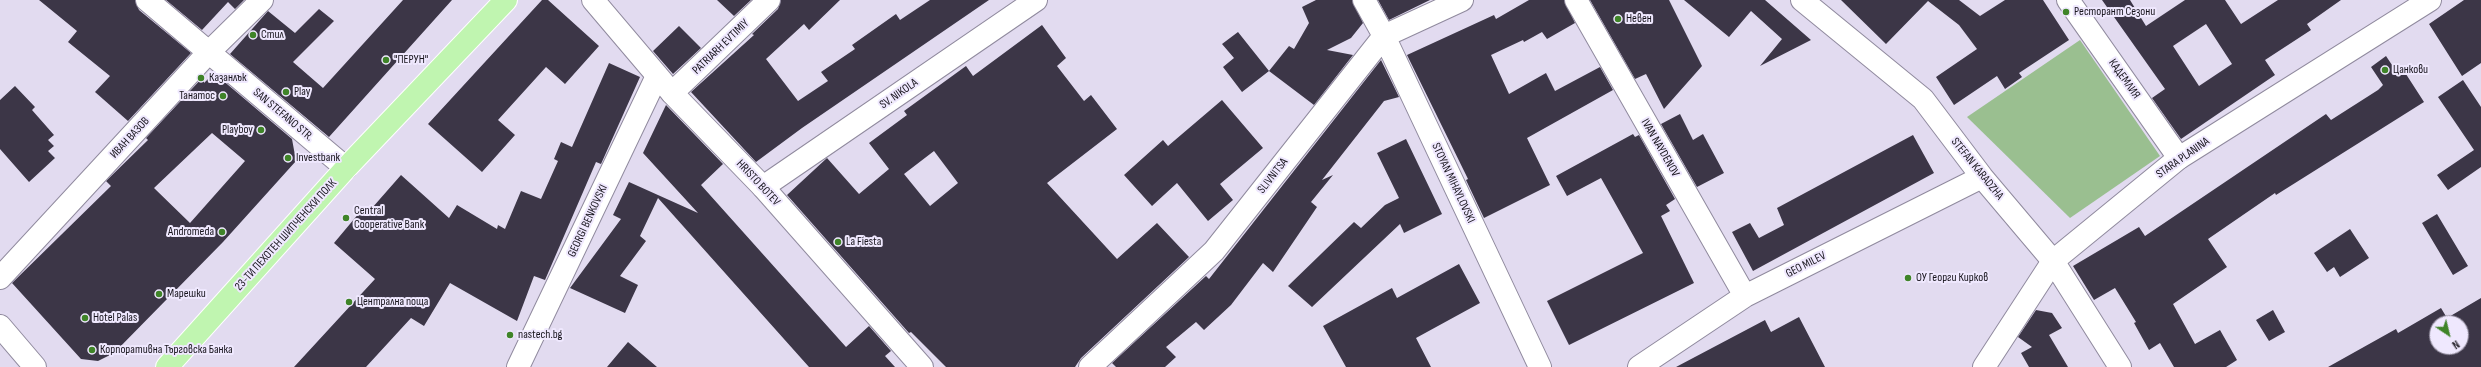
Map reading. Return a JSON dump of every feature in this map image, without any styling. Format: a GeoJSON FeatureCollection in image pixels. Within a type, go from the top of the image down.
{"type":"FeatureCollection","features":[{"type":"Feature","properties":{"kind":"main road","name":"23-ТИ ПЕХОТЕН ШИПЧЕНСКИ ПОЛК"},"geometry":{"type":"LineString","coordinates":[[167,367],[346,168],[506,0]]}},
{"type":"Feature","properties":{"kind":"street","name":"SAN STEFANO STR."},"geometry":{"type":"LineString","coordinates":[[147,0],[346,168]]}},
{"type":"Feature","properties":{"kind":"street","name":"ИВАН ВАЗОВ"},"geometry":{"type":"LineString","coordinates":[[0,278],[209,52],[262,0]]}},
{"type":"Feature","properties":{"kind":"street","name":"HRISTO BOTEV"},"geometry":{"type":"LineString","coordinates":[[593,0],[672,93],[763,187],[922,367]]}},
{"type":"Feature","properties":{"kind":"street","name":"PATRIARH EVTIMIY"},"geometry":{"type":"LineString","coordinates":[[672,93],[769,0]]}},
{"type":"Feature","properties":{"kind":"street","name":"SV. NIKOLA"},"geometry":{"type":"LineString","coordinates":[[763,187],[1034,0]]}},
{"type":"Feature","properties":{"kind":"street","name":"STOYAN MIHAYLOVSKI"},"geometry":{"type":"LineString","coordinates":[[1364,0],[1384,36],[1540,367]]}},
{"type":"Feature","properties":{"kind":"street","name":"SLIVNITSA"},"geometry":{"type":"LineString","coordinates":[[1090,367],[1214,251],[1384,36],[1462,0]]}},
{"type":"Feature","properties":{"kind":"street","name":"IVAN NAYDENOV"},"geometry":{"type":"LineString","coordinates":[[1576,0],[1745,296]]}},
{"type":"Feature","properties":{"kind":"street","name":"STEFAN KARADZHA"},"geometry":{"type":"LineString","coordinates":[[1802,0],[1923,99],[1982,177],[2053,261],[2120,367]]}},
{"type":"Feature","properties":{"kind":"street","name":"КАДЕМЛИЯ"},"geometry":{"type":"LineString","coordinates":[[2068,0],[2179,158]]}},
{"type":"Feature","properties":{"kind":"street","name":"STARA PLANINA"},"geometry":{"type":"LineString","coordinates":[[1984,367],[2053,261],[2179,158],[2430,0]]}},
{"type":"Feature","properties":{"kind":"street","name":"GEORGI BENKOVSKI"},"geometry":{"type":"LineString","coordinates":[[518,367],[657,76]]}},
{"type":"Feature","properties":{"kind":"street","name":"GEO MILEV"},"geometry":{"type":"LineString","coordinates":[[1639,367],[1745,296],[1982,177]]}},
{"type":"Feature","properties":{"kind":"street"},"geometry":{"type":"LineString","coordinates":[[0,326],[35,367]]}},
{"type":"Feature","properties":{"kind":"green space"},"geometry":{"type":"Polygon","coordinates":[[[2080,40],[2160,156],[2070,218],[1967,117],[2080,40]]]}},
{"type":"Feature","properties":{"kind":"building"},"geometry":{"type":"Polygon","coordinates":[[[39,0],[135,0],[139,10],[191,53],[128,121],[95,92],[110,76],[68,42],[77,31],[39,0]]]}},
{"type":"Feature","properties":{"kind":"building"},"geometry":{"type":"Polygon","coordinates":[[[166,0],[244,0],[235,9],[228,2],[202,30],[166,0]]]}},
{"type":"Feature","properties":{"kind":"building"},"geometry":{"type":"Polygon","coordinates":[[[403,0],[452,0],[329,137],[230,54],[268,11],[295,33],[319,9],[334,21],[293,62],[323,88],[403,0]]]}},
{"type":"Feature","properties":{"kind":"building"},"geometry":{"type":"Polygon","coordinates":[[[542,0],[548,0],[599,46],[565,84],[546,67],[498,120],[515,135],[482,172],[428,124],[542,0]]]}},
{"type":"Feature","properties":{"kind":"building"},"geometry":{"type":"Polygon","coordinates":[[[717,0],[751,0],[734,16],[717,0]]]}},
{"type":"Feature","properties":{"kind":"building"},"geometry":{"type":"Polygon","coordinates":[[[781,0],[840,0],[809,30],[804,24],[766,59],[798,101],[828,81],[821,72],[855,49],[852,45],[896,14],[900,20],[930,0],[989,0],[802,128],[756,162],[691,92],[754,35],[752,34],[778,9],[781,0]]]}},
{"type":"Feature","properties":{"kind":"building"},"geometry":{"type":"Polygon","coordinates":[[[1316,0],[1352,0],[1363,23],[1351,38],[1327,50],[1353,55],[1314,105],[1269,71],[1289,46],[1294,49],[1309,23],[1302,7],[1316,0]]]}},
{"type":"Feature","properties":{"kind":"building"},"geometry":{"type":"Polygon","coordinates":[[[1378,0],[1430,0],[1389,20],[1378,0]]]}},
{"type":"Feature","properties":{"kind":"building"},"geometry":{"type":"Polygon","coordinates":[[[1529,0],[1564,0],[1575,23],[1547,39],[1542,32],[1524,42],[1523,40],[1491,55],[1509,94],[1546,73],[1555,91],[1600,67],[1613,90],[1527,138],[1550,185],[1484,218],[1466,180],[1468,179],[1407,55],[1494,15],[1496,19],[1529,0]]]}},
{"type":"Feature","properties":{"kind":"building"},"geometry":{"type":"Polygon","coordinates":[[[1590,0],[1669,0],[1702,66],[1664,109],[1646,74],[1635,79],[1590,0]]]}},
{"type":"Feature","properties":{"kind":"building"},"geometry":{"type":"Polygon","coordinates":[[[1684,0],[1765,0],[1811,40],[1760,66],[1782,39],[1751,11],[1729,37],[1684,0]]]}},
{"type":"Feature","properties":{"kind":"building"},"geometry":{"type":"Polygon","coordinates":[[[1841,0],[1959,0],[1980,16],[2005,0],[2043,0],[2069,40],[2019,73],[2022,77],[2005,89],[1997,76],[1954,105],[1936,77],[1977,49],[1959,25],[1928,1],[1886,44],[1841,0]]]}},
{"type":"Feature","properties":{"kind":"building"},"geometry":{"type":"Polygon","coordinates":[[[2102,0],[2130,0],[2146,26],[2185,0],[2225,0],[2241,24],[2278,0],[2341,0],[2307,24],[2311,30],[2265,60],[2275,75],[2181,139],[2152,98],[2165,89],[2102,0]],[[2206,24],[2173,46],[2199,86],[2232,64],[2206,24]]]}},
{"type":"Feature","properties":{"kind":"building"},"geometry":{"type":"Polygon","coordinates":[[[2464,0],[2481,0],[2481,63],[2462,76],[2429,24],[2464,0]]]}},
{"type":"Feature","properties":{"kind":"building"},"geometry":{"type":"Polygon","coordinates":[[[1042,25],[1066,58],[1057,66],[1084,101],[1091,95],[1117,129],[1047,183],[1117,259],[1157,223],[1189,257],[1081,358],[1075,367],[946,367],[911,332],[909,333],[787,195],[827,158],[859,194],[889,169],[869,143],[907,115],[904,111],[966,66],[973,76],[1042,25]],[[934,151],[904,174],[930,206],[958,183],[934,151]]]}},
{"type":"Feature","properties":{"kind":"building"},"geometry":{"type":"Polygon","coordinates":[[[679,26],[701,48],[673,74],[653,51],[679,26]]]}},
{"type":"Feature","properties":{"kind":"building"},"geometry":{"type":"Polygon","coordinates":[[[1238,32],[1269,71],[1242,92],[1223,67],[1234,58],[1222,44],[1238,32]]]}},
{"type":"Feature","properties":{"kind":"building"},"geometry":{"type":"Polygon","coordinates":[[[2386,56],[2398,74],[2404,71],[2424,102],[2276,195],[2275,193],[2208,239],[2227,267],[2173,304],[2195,344],[2220,330],[2237,360],[2226,367],[2174,367],[2160,343],[2149,350],[2134,323],[2136,322],[2115,288],[2094,300],[2073,266],[2139,227],[2145,236],[2326,114],[2331,120],[2378,90],[2383,85],[2371,67],[2386,56]]]}},
{"type":"Feature","properties":{"kind":"building"},"geometry":{"type":"Polygon","coordinates":[[[1381,60],[1399,97],[1384,101],[1322,180],[1333,175],[1311,202],[1317,207],[1273,272],[1263,263],[1231,305],[1204,330],[1196,322],[1166,347],[1176,357],[1165,367],[1116,367],[1112,363],[1206,276],[1209,279],[1381,60]]]}},
{"type":"Feature","properties":{"kind":"building"},"geometry":{"type":"Polygon","coordinates":[[[609,63],[640,77],[601,164],[596,162],[545,280],[534,276],[517,321],[450,283],[424,326],[411,318],[366,367],[294,367],[375,279],[334,243],[360,212],[365,216],[401,175],[449,218],[457,205],[497,229],[498,225],[505,229],[521,191],[541,199],[558,161],[554,159],[561,142],[572,147],[609,63]]]}},
{"type":"Feature","properties":{"kind":"building"},"geometry":{"type":"Polygon","coordinates":[[[214,73],[292,139],[296,161],[223,242],[114,353],[98,361],[81,359],[12,283],[111,186],[106,181],[148,140],[146,138],[204,76],[204,83],[214,73]],[[212,133],[154,188],[190,223],[245,161],[212,133]]]}},
{"type":"Feature","properties":{"kind":"building"},"geometry":{"type":"Polygon","coordinates":[[[2463,80],[2481,107],[2481,167],[2448,190],[2437,175],[2474,150],[2438,97],[2463,80]]]}},
{"type":"Feature","properties":{"kind":"building"},"geometry":{"type":"Polygon","coordinates":[[[15,86],[35,107],[32,110],[54,135],[48,140],[54,146],[48,151],[55,158],[29,182],[0,149],[0,100],[15,86]]]}},
{"type":"Feature","properties":{"kind":"building"},"geometry":{"type":"Polygon","coordinates":[[[1222,100],[1263,148],[1220,184],[1233,200],[1208,221],[1177,183],[1152,206],[1124,175],[1163,140],[1168,146],[1222,100]]]}},
{"type":"Feature","properties":{"kind":"building"},"geometry":{"type":"Polygon","coordinates":[[[666,105],[723,164],[701,185],[846,347],[869,326],[891,351],[885,356],[895,367],[809,367],[658,198],[640,236],[646,241],[620,276],[638,285],[625,313],[570,288],[621,219],[613,215],[629,182],[698,213],[643,153],[666,105]]]}},
{"type":"Feature","properties":{"kind":"building"},"geometry":{"type":"Polygon","coordinates":[[[1680,114],[1693,140],[1703,134],[1724,173],[1697,187],[1661,124],[1680,114]]]}},
{"type":"Feature","properties":{"kind":"building"},"geometry":{"type":"Polygon","coordinates":[[[1633,134],[1635,137],[1639,135],[1675,199],[1666,205],[1670,211],[1661,216],[1694,283],[1569,345],[1547,301],[1643,253],[1601,178],[1567,196],[1556,176],[1633,134]]]}},
{"type":"Feature","properties":{"kind":"building"},"geometry":{"type":"Polygon","coordinates":[[[1913,135],[1934,173],[1753,271],[1732,232],[1750,223],[1759,238],[1784,225],[1777,208],[1913,135]]]}},
{"type":"Feature","properties":{"kind":"building"},"geometry":{"type":"Polygon","coordinates":[[[1406,139],[1442,214],[1404,233],[1400,224],[1312,307],[1288,286],[1354,222],[1361,228],[1385,205],[1399,198],[1377,153],[1406,139]]]}},
{"type":"Feature","properties":{"kind":"building"},"geometry":{"type":"Polygon","coordinates":[[[2437,214],[2468,266],[2453,275],[2422,223],[2437,214]]]}},
{"type":"Feature","properties":{"kind":"building"},"geometry":{"type":"Polygon","coordinates":[[[2350,229],[2369,258],[2340,277],[2334,267],[2327,272],[2314,253],[2350,229]]]}},
{"type":"Feature","properties":{"kind":"building"},"geometry":{"type":"Polygon","coordinates":[[[1459,264],[1480,303],[1416,338],[1431,367],[1346,367],[1323,326],[1392,288],[1397,298],[1459,264]]]}},
{"type":"Feature","properties":{"kind":"building"},"geometry":{"type":"Polygon","coordinates":[[[2481,298],[2481,367],[2328,367],[2396,329],[2398,333],[2441,308],[2445,315],[2429,315],[2429,355],[2469,355],[2469,315],[2452,315],[2481,298]]]}},
{"type":"Feature","properties":{"kind":"building"},"geometry":{"type":"Polygon","coordinates":[[[2036,310],[2052,313],[2062,328],[2049,335],[2068,367],[2029,367],[2021,353],[2032,347],[2018,337],[2036,310]]]}},
{"type":"Feature","properties":{"kind":"building"},"geometry":{"type":"Polygon","coordinates":[[[2273,310],[2285,332],[2269,341],[2256,320],[2273,310]]]}},
{"type":"Feature","properties":{"kind":"building"},"geometry":{"type":"Polygon","coordinates":[[[1799,317],[1825,367],[1676,367],[1765,320],[1771,332],[1799,317]]]}},
{"type":"Feature","properties":{"kind":"building"},"geometry":{"type":"Polygon","coordinates":[[[628,342],[657,367],[607,367],[628,342]]]}},
{"type":"Feature","properties":{"kind":"place","name":"Ресторант Сезони"},"geometry":{"type":"Point","coordinates":[2066,12]}},
{"type":"Feature","properties":{"kind":"place","name":"Невен"},"geometry":{"type":"Point","coordinates":[1618,19]}},
{"type":"Feature","properties":{"kind":"place","name":"Стил"},"geometry":{"type":"Point","coordinates":[253,35]}},
{"type":"Feature","properties":{"kind":"place","name":"\"ПЕРУН\""},"geometry":{"type":"Point","coordinates":[386,60]}},
{"type":"Feature","properties":{"kind":"place","name":"Цанкови"},"geometry":{"type":"Point","coordinates":[2385,70]}},
{"type":"Feature","properties":{"kind":"place","name":"Казанлък"},"geometry":{"type":"Point","coordinates":[201,78]}},
{"type":"Feature","properties":{"kind":"place","name":"Play"},"geometry":{"type":"Point","coordinates":[286,92]}},
{"type":"Feature","properties":{"kind":"place","name":"Танатос"},"geometry":{"type":"Point","coordinates":[223,96]}},
{"type":"Feature","properties":{"kind":"place","name":"Playboy"},"geometry":{"type":"Point","coordinates":[261,130]}},
{"type":"Feature","properties":{"kind":"place","name":"Investbank"},"geometry":{"type":"Point","coordinates":[288,158]}},
{"type":"Feature","properties":{"kind":"place","name":"Central Cooperative Bank"},"geometry":{"type":"Point","coordinates":[346,218]}},
{"type":"Feature","properties":{"kind":"place","name":"Andromeda"},"geometry":{"type":"Point","coordinates":[222,232]}},
{"type":"Feature","properties":{"kind":"place","name":"La Fiesta"},"geometry":{"type":"Point","coordinates":[838,242]}},
{"type":"Feature","properties":{"kind":"place","name":"ОУ Георги Кирков"},"geometry":{"type":"Point","coordinates":[1908,278]}},
{"type":"Feature","properties":{"kind":"place","name":"Марешки"},"geometry":{"type":"Point","coordinates":[159,294]}},
{"type":"Feature","properties":{"kind":"place","name":"Централна поща"},"geometry":{"type":"Point","coordinates":[349,302]}},
{"type":"Feature","properties":{"kind":"place","name":"Hotel Palas"},"geometry":{"type":"Point","coordinates":[85,318]}},
{"type":"Feature","properties":{"kind":"place","name":"nastech.bg"},"geometry":{"type":"Point","coordinates":[510,335]}},
{"type":"Feature","properties":{"kind":"place","name":"Корпоративна Търговска Банка"},"geometry":{"type":"Point","coordinates":[92,350]}}]}
